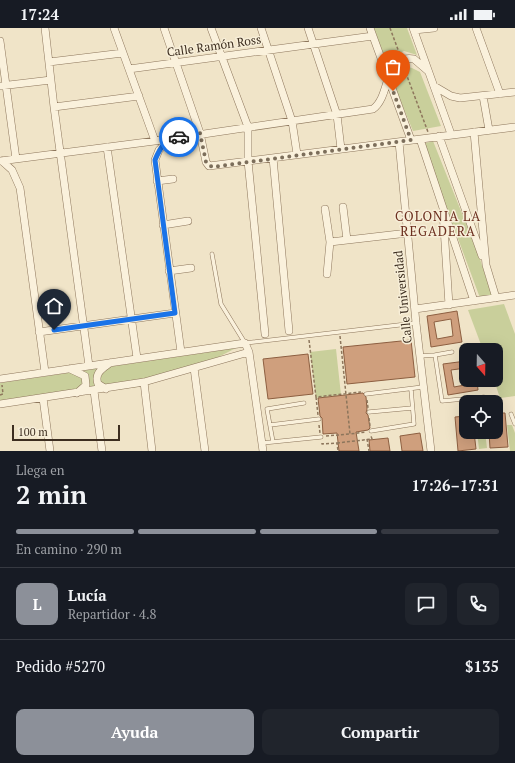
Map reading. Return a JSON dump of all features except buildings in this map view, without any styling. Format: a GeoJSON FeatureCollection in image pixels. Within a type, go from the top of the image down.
{"type":"FeatureCollection","features":[{"type":"Feature","properties":{"kind":"street"},"geometry":{"type":"LineString","coordinates":[[45,28],[54,107],[89,366]]}},
{"type":"Feature","properties":{"kind":"street"},"geometry":{"type":"LineString","coordinates":[[114,28],[155,141]]}},
{"type":"Feature","properties":{"kind":"street"},"geometry":{"type":"LineString","coordinates":[[164,28],[200,133],[206,162],[212,167],[297,154],[515,127]]}},
{"type":"Feature","properties":{"kind":"street"},"geometry":{"type":"LineString","coordinates":[[211,28],[248,127],[248,161],[265,334]]}},
{"type":"Feature","properties":{"kind":"street"},"geometry":{"type":"LineString","coordinates":[[261,28],[292,121],[297,154]]}},
{"type":"Feature","properties":{"kind":"street"},"geometry":{"type":"LineString","coordinates":[[308,28],[338,115],[341,149]]}},
{"type":"Feature","properties":{"kind":"street"},"geometry":{"type":"LineString","coordinates":[[370,28],[411,140]]}},
{"type":"Feature","properties":{"kind":"street"},"geometry":{"type":"LineString","coordinates":[[434,28],[413,29],[451,134]]}},
{"type":"Feature","properties":{"kind":"street"},"geometry":{"type":"LineString","coordinates":[[476,28],[500,94]]}},
{"type":"Feature","properties":{"kind":"street","name":"Calle Ramón Ross"},"geometry":{"type":"LineString","coordinates":[[129,69],[373,36]]}},
{"type":"Feature","properties":{"kind":"street"},"geometry":{"type":"LineString","coordinates":[[0,41],[3,86],[16,159]]}},
{"type":"Feature","properties":{"kind":"street"},"geometry":{"type":"LineString","coordinates":[[49,62],[123,53]]}},
{"type":"Feature","properties":{"kind":"street"},"geometry":{"type":"LineString","coordinates":[[1,161],[170,139],[200,133],[373,109],[382,100],[394,64],[401,60],[414,59],[428,71]]}},
{"type":"Feature","properties":{"kind":"street"},"geometry":{"type":"LineString","coordinates":[[3,86],[51,80]]}},
{"type":"Feature","properties":{"kind":"street"},"geometry":{"type":"LineString","coordinates":[[434,86],[456,97],[483,96],[515,92]]}},
{"type":"Feature","properties":{"kind":"street"},"geometry":{"type":"LineString","coordinates":[[54,107],[139,96]]}},
{"type":"Feature","properties":{"kind":"street"},"geometry":{"type":"LineString","coordinates":[[483,96],[489,130]]}},
{"type":"Feature","properties":{"kind":"street"},"geometry":{"type":"LineString","coordinates":[[474,132],[486,265]]}},
{"type":"Feature","properties":{"kind":"street"},"geometry":{"type":"LineString","coordinates":[[439,136],[486,265],[496,298]]}},
{"type":"Feature","properties":{"kind":"street"},"geometry":{"type":"LineString","coordinates":[[170,139],[159,150],[155,160],[181,352]]}},
{"type":"Feature","properties":{"kind":"street"},"geometry":{"type":"LineString","coordinates":[[420,139],[474,301]]}},
{"type":"Feature","properties":{"kind":"street","name":"Calle Universidad"},"geometry":{"type":"LineString","coordinates":[[399,142],[416,323],[431,451]]}},
{"type":"Feature","properties":{"kind":"street"},"geometry":{"type":"LineString","coordinates":[[107,147],[130,320],[137,358]]}},
{"type":"Feature","properties":{"kind":"street"},"geometry":{"type":"LineString","coordinates":[[272,158],[289,331]]}},
{"type":"Feature","properties":{"kind":"street"},"geometry":{"type":"LineString","coordinates":[[1,161],[12,170],[20,188],[45,372]]}},
{"type":"Feature","properties":{"kind":"street"},"geometry":{"type":"LineString","coordinates":[[157,181],[173,179]]}},
{"type":"Feature","properties":{"kind":"street"},"geometry":{"type":"LineString","coordinates":[[442,202],[449,304]]}},
{"type":"Feature","properties":{"kind":"street"},"geometry":{"type":"LineString","coordinates":[[343,207],[347,240]]}},
{"type":"Feature","properties":{"kind":"street"},"geometry":{"type":"LineString","coordinates":[[325,209],[330,242],[327,274]]}},
{"type":"Feature","properties":{"kind":"street"},"geometry":{"type":"LineString","coordinates":[[163,225],[188,221]]}},
{"type":"Feature","properties":{"kind":"street"},"geometry":{"type":"LineString","coordinates":[[330,242],[408,233]]}},
{"type":"Feature","properties":{"kind":"street"},"geometry":{"type":"LineString","coordinates":[[169,271],[191,268]]}},
{"type":"Feature","properties":{"kind":"street"},"geometry":{"type":"LineString","coordinates":[[415,309],[515,295]]}},
{"type":"Feature","properties":{"kind":"street"},"geometry":{"type":"LineString","coordinates":[[39,332],[175,313]]}},
{"type":"Feature","properties":{"kind":"street"},"geometry":{"type":"LineString","coordinates":[[1,382],[69,368],[245,343],[250,352],[262,447]]}},
{"type":"Feature","properties":{"kind":"street"},"geometry":{"type":"LineString","coordinates":[[0,404],[94,391],[144,382],[250,352]]}},
{"type":"Feature","properties":{"kind":"street"},"geometry":{"type":"LineString","coordinates":[[107,389],[98,384],[97,375],[99,371],[112,362]]}},
{"type":"Feature","properties":{"kind":"street"},"geometry":{"type":"LineString","coordinates":[[69,368],[85,376],[86,385],[77,393]]}},
{"type":"Feature","properties":{"kind":"street"},"geometry":{"type":"LineString","coordinates":[[194,368],[205,451]]}},
{"type":"Feature","properties":{"kind":"street"},"geometry":{"type":"LineString","coordinates":[[144,382],[152,451]]}},
{"type":"Feature","properties":{"kind":"street"},"geometry":{"type":"LineString","coordinates":[[94,391],[102,451]]}},
{"type":"Feature","properties":{"kind":"street"},"geometry":{"type":"LineString","coordinates":[[43,398],[50,451]]}},
{"type":"Feature","properties":{"kind":"lane"},"geometry":{"type":"LineString","coordinates":[[212,254],[221,304],[245,343],[416,323]]}},
{"type":"Feature","properties":{"kind":"lane"},"geometry":{"type":"LineString","coordinates":[[420,356],[452,352]]}},
{"type":"Feature","properties":{"kind":"lane"},"geometry":{"type":"LineString","coordinates":[[436,354],[442,401],[459,399]]}},
{"type":"Feature","properties":{"kind":"lane"},"geometry":{"type":"LineString","coordinates":[[366,394],[424,387]]}},
{"type":"Feature","properties":{"kind":"lane"},"geometry":{"type":"LineString","coordinates":[[371,431],[414,424],[410,389]]}},
{"type":"Feature","properties":{"kind":"lane"},"geometry":{"type":"LineString","coordinates":[[273,442],[267,409],[304,403]]}},
{"type":"Feature","properties":{"kind":"lane"},"geometry":{"type":"LineString","coordinates":[[369,412],[412,408]]}},
{"type":"Feature","properties":{"kind":"lane"},"geometry":{"type":"LineString","coordinates":[[511,414],[515,424]]}},
{"type":"Feature","properties":{"kind":"lane"},"geometry":{"type":"LineString","coordinates":[[270,425],[319,419]]}},
{"type":"Feature","properties":{"kind":"lane"},"geometry":{"type":"LineString","coordinates":[[262,447],[273,442],[321,437]]}},
{"type":"Feature","properties":{"kind":"path"},"geometry":{"type":"LineString","coordinates":[[390,28],[430,137]]}},
{"type":"Feature","properties":{"kind":"path"},"geometry":{"type":"LineString","coordinates":[[339,332],[350,434]]}},
{"type":"Feature","properties":{"kind":"path"},"geometry":{"type":"LineString","coordinates":[[308,336],[322,444],[372,438],[366,392],[316,397]]}},
{"type":"Feature","properties":{"kind":"path"},"geometry":{"type":"LineString","coordinates":[[0,395],[3,394],[1,382]]}},
{"type":"Feature","properties":{"kind":"path"},"geometry":{"type":"LineString","coordinates":[[321,437],[371,431]]}},
{"type":"Feature","properties":{"kind":"path"},"geometry":{"type":"LineString","coordinates":[[367,439],[369,451]]}},
{"type":"Feature","properties":{"kind":"path"},"geometry":{"type":"LineString","coordinates":[[337,443],[338,451]]}},
{"type":"Feature","properties":{"kind":"green space"},"geometry":{"type":"Polygon","coordinates":[[[373,28],[407,28],[417,55],[404,51],[390,57],[387,66],[373,28]]]}},
{"type":"Feature","properties":{"kind":"green space"},"geometry":{"type":"Polygon","coordinates":[[[403,66],[420,72],[441,126],[413,131],[393,83],[394,74],[403,66]]]}},
{"type":"Feature","properties":{"kind":"green space"},"geometry":{"type":"Polygon","coordinates":[[[433,141],[479,256],[492,296],[480,298],[423,144],[433,141]]]}},
{"type":"Feature","properties":{"kind":"green space"},"geometry":{"type":"Polygon","coordinates":[[[504,304],[515,334],[515,396],[503,398],[503,395],[499,395],[496,387],[503,387],[503,343],[480,343],[468,310],[504,304]]]}},
{"type":"Feature","properties":{"kind":"green space"},"geometry":{"type":"Polygon","coordinates":[[[236,348],[193,370],[144,386],[0,406],[0,383],[236,348]]]}},
{"type":"Feature","properties":{"kind":"green space"},"geometry":{"type":"Polygon","coordinates":[[[336,349],[341,395],[316,398],[310,352],[336,349]]]}},
{"type":"Feature","properties":{"kind":"green space"},"geometry":{"type":"Polygon","coordinates":[[[507,425],[512,425],[515,433],[515,451],[510,451],[507,425]]]}},
{"type":"Feature","properties":{"kind":"green space"},"geometry":{"type":"Polygon","coordinates":[[[478,439],[486,439],[487,448],[479,449],[478,439]]]}},
{"type":"Feature","properties":{"kind":"way so far"},"geometry":{"type":"LineString","coordinates":[[179,137],[200,133],[206,162],[212,167],[260,159],[411,140],[393,91]]}},
{"type":"Feature","properties":{"kind":"district","name":"COLONIA LA REGADERA"},"geometry":{"type":"Point","coordinates":[438,224]}},
{"type":"Feature","properties":{"kind":"route"},"geometry":{"type":"LineString","coordinates":[[54,330],[175,313],[155,160],[159,150],[170,139],[179,137]]}}]}
